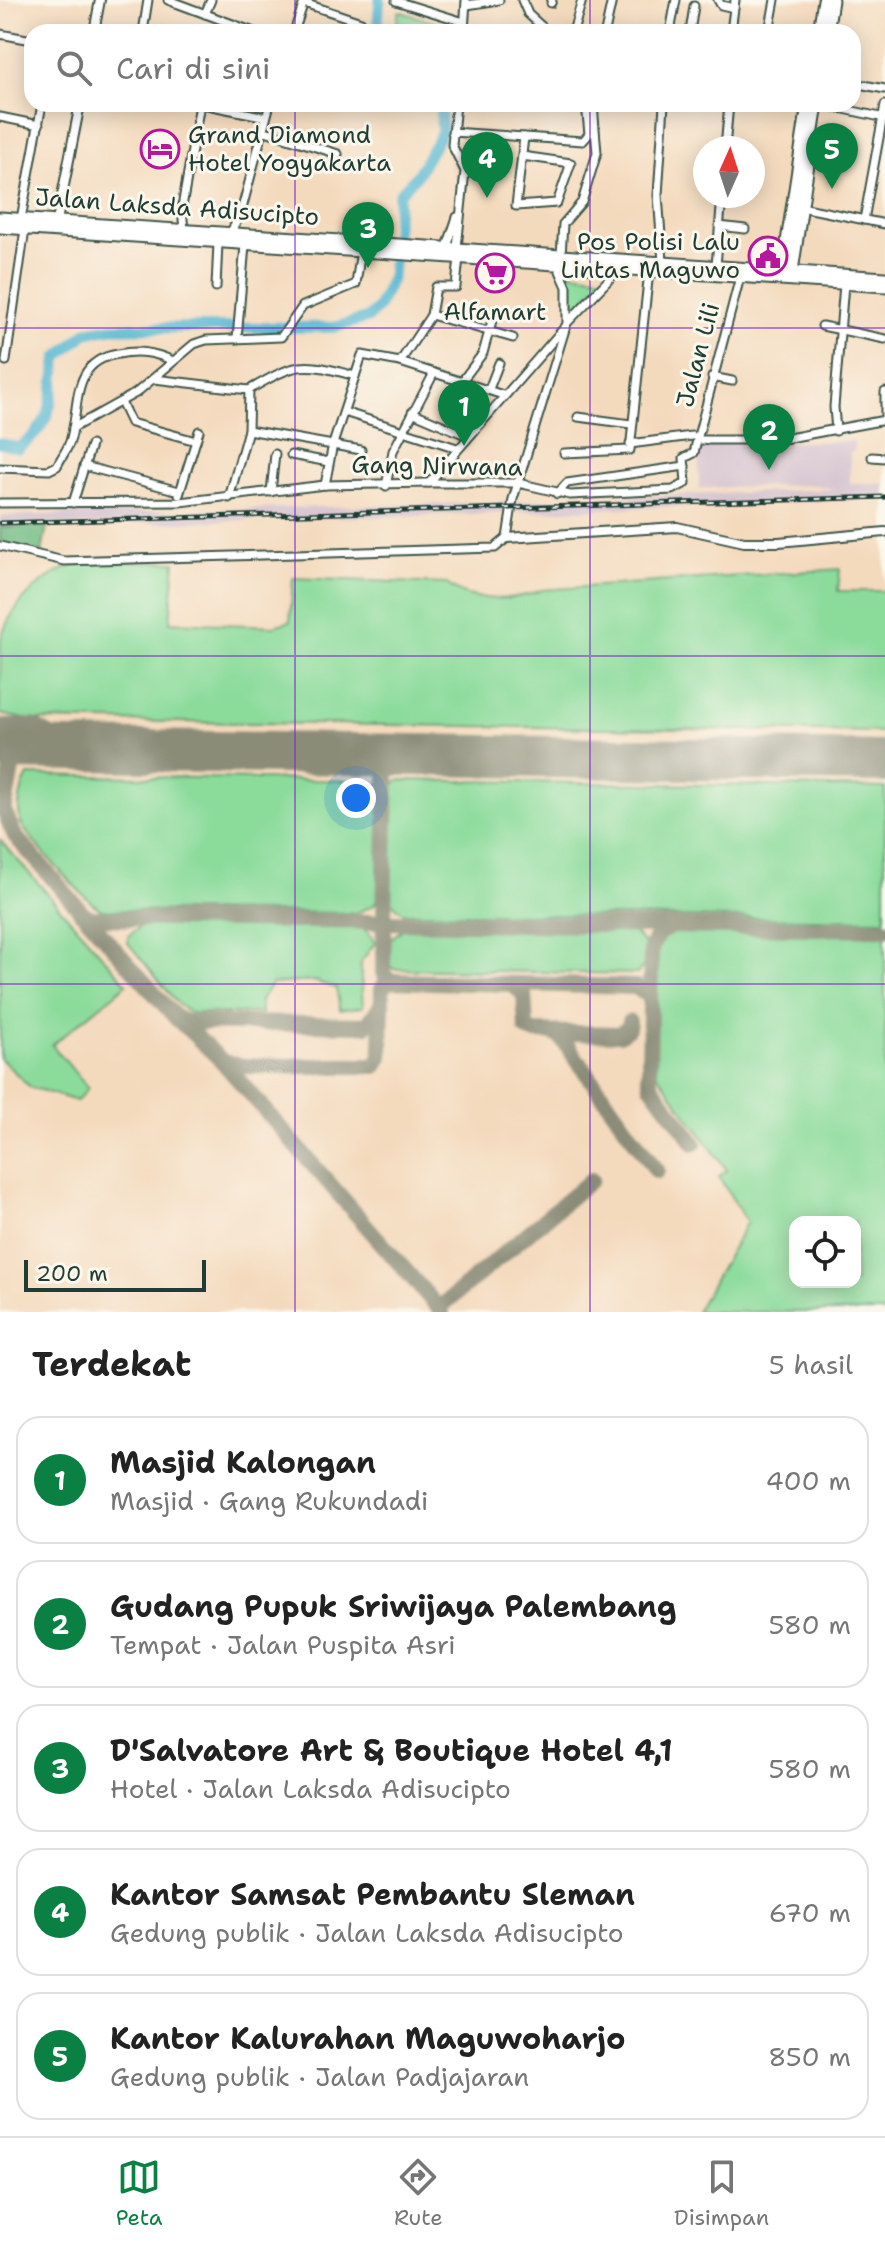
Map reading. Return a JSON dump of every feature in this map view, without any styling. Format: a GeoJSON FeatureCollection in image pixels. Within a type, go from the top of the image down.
{"type":"FeatureCollection","features":[{"type":"Feature","properties":{"kind":"highway"},"geometry":{"type":"LineString","coordinates":[[817,24],[821,0]]}},
{"type":"Feature","properties":{"kind":"highway"},"geometry":{"type":"LineString","coordinates":[[831,24],[834,0]]}},
{"type":"Feature","properties":{"kind":"highway"},"geometry":{"type":"LineString","coordinates":[[805,112],[807,163]]}},
{"type":"Feature","properties":{"kind":"highway"},"geometry":{"type":"LineString","coordinates":[[786,275],[801,179],[817,112]]}},
{"type":"Feature","properties":{"kind":"highway"},"geometry":{"type":"LineString","coordinates":[[757,268],[776,261],[791,245],[801,207],[801,179]]}},
{"type":"Feature","properties":{"kind":"highway","name":"Jalan Laksda Adisucipto"},"geometry":{"type":"LineString","coordinates":[[0,218],[23,224],[218,243],[245,239],[455,250],[620,264],[663,262],[757,268],[786,275]]}},
{"type":"Feature","properties":{"kind":"highway","name":"Jalan Laksda Adisucipto"},"geometry":{"type":"LineString","coordinates":[[0,227],[57,221],[230,233],[245,239],[361,250],[382,246]]}},
{"type":"Feature","properties":{"kind":"highway"},"geometry":{"type":"LineString","coordinates":[[791,245],[802,261],[822,274]]}},
{"type":"Feature","properties":{"kind":"highway","name":"Jalan Laksda Adisucipto"},"geometry":{"type":"LineString","coordinates":[[620,264],[649,271],[740,277],[786,275]]}},
{"type":"Feature","properties":{"kind":"highway"},"geometry":{"type":"LineString","coordinates":[[786,275],[885,278]]}},
{"type":"Feature","properties":{"kind":"highway"},"geometry":{"type":"LineString","coordinates":[[786,275],[844,284],[885,286]]}},
{"type":"Feature","properties":{"kind":"street"},"geometry":{"type":"LineString","coordinates":[[96,24],[100,0]]}},
{"type":"Feature","properties":{"kind":"street"},"geometry":{"type":"LineString","coordinates":[[144,24],[148,0]]}},
{"type":"Feature","properties":{"kind":"street"},"geometry":{"type":"LineString","coordinates":[[168,0],[232,24]]}},
{"type":"Feature","properties":{"kind":"street"},"geometry":{"type":"LineString","coordinates":[[205,14],[211,0]]}},
{"type":"Feature","properties":{"kind":"street"},"geometry":{"type":"LineString","coordinates":[[396,1],[464,22],[466,3],[499,0]]}},
{"type":"Feature","properties":{"kind":"street"},"geometry":{"type":"LineString","coordinates":[[522,0],[528,14],[539,24]]}},
{"type":"Feature","properties":{"kind":"street"},"geometry":{"type":"LineString","coordinates":[[575,24],[582,0]]}},
{"type":"Feature","properties":{"kind":"street"},"geometry":{"type":"LineString","coordinates":[[607,24],[612,0]]}},
{"type":"Feature","properties":{"kind":"street"},"geometry":{"type":"LineString","coordinates":[[672,24],[676,0]]}},
{"type":"Feature","properties":{"kind":"street"},"geometry":{"type":"LineString","coordinates":[[718,0],[721,5],[734,4],[732,24]]}},
{"type":"Feature","properties":{"kind":"street"},"geometry":{"type":"LineString","coordinates":[[770,24],[775,0]]}},
{"type":"Feature","properties":{"kind":"street"},"geometry":{"type":"LineString","coordinates":[[297,24],[305,2],[361,22]]}},
{"type":"Feature","properties":{"kind":"street"},"geometry":{"type":"LineString","coordinates":[[690,24],[694,6]]}},
{"type":"Feature","properties":{"kind":"street"},"geometry":{"type":"LineString","coordinates":[[0,34],[24,38]]}},
{"type":"Feature","properties":{"kind":"street"},"geometry":{"type":"LineString","coordinates":[[861,84],[885,89]]}},
{"type":"Feature","properties":{"kind":"street"},"geometry":{"type":"LineString","coordinates":[[864,220],[885,105]]}},
{"type":"Feature","properties":{"kind":"street"},"geometry":{"type":"LineString","coordinates":[[4,355],[41,112]]}},
{"type":"Feature","properties":{"kind":"street"},"geometry":{"type":"LineString","coordinates":[[57,221],[78,112]]}},
{"type":"Feature","properties":{"kind":"street"},"geometry":{"type":"LineString","coordinates":[[184,231],[182,207],[200,112]]}},
{"type":"Feature","properties":{"kind":"street"},"geometry":{"type":"LineString","coordinates":[[241,112],[266,117]]}},
{"type":"Feature","properties":{"kind":"street"},"geometry":{"type":"LineString","coordinates":[[230,233],[240,216],[268,112]]}},
{"type":"Feature","properties":{"kind":"street"},"geometry":{"type":"LineString","coordinates":[[400,362],[431,315],[436,287],[456,287],[455,250],[465,171],[454,151],[452,132],[455,112]]}},
{"type":"Feature","properties":{"kind":"street"},"geometry":{"type":"LineString","coordinates":[[452,132],[587,139],[586,112]]}},
{"type":"Feature","properties":{"kind":"street"},"geometry":{"type":"LineString","coordinates":[[507,538],[518,483],[566,325],[569,299],[560,260],[563,224],[582,202],[597,153],[594,112]]}},
{"type":"Feature","properties":{"kind":"street"},"geometry":{"type":"LineString","coordinates":[[663,112],[658,185],[663,262]]}},
{"type":"Feature","properties":{"kind":"street"},"geometry":{"type":"LineString","coordinates":[[726,136],[728,112]]}},
{"type":"Feature","properties":{"kind":"street"},"geometry":{"type":"LineString","coordinates":[[859,112],[884,117]]}},
{"type":"Feature","properties":{"kind":"street"},"geometry":{"type":"LineString","coordinates":[[0,117],[39,125]]}},
{"type":"Feature","properties":{"kind":"street"},"geometry":{"type":"LineString","coordinates":[[262,130],[338,154]]}},
{"type":"Feature","properties":{"kind":"street"},"geometry":{"type":"LineString","coordinates":[[522,156],[571,163],[557,203],[516,206],[524,137]]}},
{"type":"Feature","properties":{"kind":"street"},"geometry":{"type":"LineString","coordinates":[[807,163],[833,161]]}},
{"type":"Feature","properties":{"kind":"street"},"geometry":{"type":"LineString","coordinates":[[872,168],[885,170]]}},
{"type":"Feature","properties":{"kind":"street"},"geometry":{"type":"LineString","coordinates":[[801,207],[885,224]]}},
{"type":"Feature","properties":{"kind":"street"},"geometry":{"type":"LineString","coordinates":[[716,266],[721,208]]}},
{"type":"Feature","properties":{"kind":"street"},"geometry":{"type":"LineString","coordinates":[[237,339],[245,239],[240,216]]}},
{"type":"Feature","properties":{"kind":"street"},"geometry":{"type":"LineString","coordinates":[[719,226],[745,229]]}},
{"type":"Feature","properties":{"kind":"street"},"geometry":{"type":"LineString","coordinates":[[216,287],[218,243]]}},
{"type":"Feature","properties":{"kind":"street"},"geometry":{"type":"LineString","coordinates":[[73,428],[121,402],[154,379],[194,344],[237,339],[278,339],[303,306],[356,284],[361,250]]}},
{"type":"Feature","properties":{"kind":"street"},"geometry":{"type":"LineString","coordinates":[[429,483],[620,264]]}},
{"type":"Feature","properties":{"kind":"street"},"geometry":{"type":"LineString","coordinates":[[564,453],[625,452],[630,444],[649,271]]}},
{"type":"Feature","properties":{"kind":"street","name":"Jalan Lili"},"geometry":{"type":"LineString","coordinates":[[696,440],[740,277]]}},
{"type":"Feature","properties":{"kind":"street"},"geometry":{"type":"LineString","coordinates":[[836,431],[834,407],[844,284]]}},
{"type":"Feature","properties":{"kind":"street"},"geometry":{"type":"LineString","coordinates":[[454,401],[462,381],[481,356],[495,310]]}},
{"type":"Feature","properties":{"kind":"street"},"geometry":{"type":"LineString","coordinates":[[431,315],[513,338]]}},
{"type":"Feature","properties":{"kind":"street"},"geometry":{"type":"LineString","coordinates":[[822,326],[885,339]]}},
{"type":"Feature","properties":{"kind":"street"},"geometry":{"type":"LineString","coordinates":[[0,468],[53,468],[69,444],[80,385],[95,362],[132,351],[150,352],[173,361]]}},
{"type":"Feature","properties":{"kind":"street"},"geometry":{"type":"LineString","coordinates":[[325,485],[333,444],[362,355],[400,362],[503,395]]}},
{"type":"Feature","properties":{"kind":"street"},"geometry":{"type":"LineString","coordinates":[[489,389],[499,363]]}},
{"type":"Feature","properties":{"kind":"street"},"geometry":{"type":"LineString","coordinates":[[154,379],[249,390],[278,373],[303,364],[355,376]]}},
{"type":"Feature","properties":{"kind":"street"},"geometry":{"type":"LineString","coordinates":[[386,486],[393,451],[434,373]]}},
{"type":"Feature","properties":{"kind":"street"},"geometry":{"type":"LineString","coordinates":[[712,377],[732,381]]}},
{"type":"Feature","properties":{"kind":"street"},"geometry":{"type":"LineString","coordinates":[[229,498],[248,430],[249,390]]}},
{"type":"Feature","properties":{"kind":"street"},"geometry":{"type":"LineString","coordinates":[[630,444],[778,440],[836,431],[885,420],[885,392]]}},
{"type":"Feature","properties":{"kind":"street"},"geometry":{"type":"LineString","coordinates":[[121,402],[131,423],[196,441]]}},
{"type":"Feature","properties":{"kind":"street"},"geometry":{"type":"LineString","coordinates":[[344,412],[457,448]]}},
{"type":"Feature","properties":{"kind":"street"},"geometry":{"type":"LineString","coordinates":[[412,412],[468,436]]}},
{"type":"Feature","properties":{"kind":"street"},"geometry":{"type":"LineString","coordinates":[[578,417],[631,424]]}},
{"type":"Feature","properties":{"kind":"street"},"geometry":{"type":"LineString","coordinates":[[248,430],[361,450]]}},
{"type":"Feature","properties":{"kind":"street"},"geometry":{"type":"LineString","coordinates":[[180,502],[179,491],[199,431]]}},
{"type":"Feature","properties":{"kind":"street","name":"Gang Nirwana"},"geometry":{"type":"LineString","coordinates":[[0,503],[180,502],[325,485],[518,483],[557,494],[680,488],[686,483],[684,456],[694,453],[696,440]]}},
{"type":"Feature","properties":{"kind":"street"},"geometry":{"type":"LineString","coordinates":[[73,503],[91,445]]}},
{"type":"Feature","properties":{"kind":"street"},"geometry":{"type":"LineString","coordinates":[[380,452],[393,451]]}},
{"type":"Feature","properties":{"kind":"street"},"geometry":{"type":"LineString","coordinates":[[271,492],[275,454]]}},
{"type":"Feature","properties":{"kind":"street"},"geometry":{"type":"LineString","coordinates":[[291,455],[329,462]]}},
{"type":"Feature","properties":{"kind":"street"},"geometry":{"type":"LineString","coordinates":[[872,457],[885,458]]}},
{"type":"Feature","properties":{"kind":"street"},"geometry":{"type":"LineString","coordinates":[[84,466],[179,491]]}},
{"type":"Feature","properties":{"kind":"street"},"geometry":{"type":"LineString","coordinates":[[557,494],[567,483],[685,466]]}},
{"type":"Feature","properties":{"kind":"street"},"geometry":{"type":"LineString","coordinates":[[0,546],[64,561],[476,552],[495,548],[507,538],[677,527],[744,542],[779,542],[885,532]]}},
{"type":"Feature","properties":{"kind":"shaded area"},"geometry":{"type":"Polygon","coordinates":[[[854,441],[854,452],[850,452],[850,483],[885,484],[885,499],[514,512],[516,501],[837,489],[815,485],[699,488],[698,444],[854,441]]]}},
{"type":"Feature","properties":{"kind":"shaded area"},"geometry":{"type":"Polygon","coordinates":[[[508,502],[505,513],[0,527],[0,516],[508,502]]]}},
{"type":"Feature","properties":{"kind":"green space"},"geometry":{"type":"Polygon","coordinates":[[[399,11],[439,24],[397,24],[399,11]]]}},
{"type":"Feature","properties":{"kind":"green space"},"geometry":{"type":"Polygon","coordinates":[[[565,272],[604,277],[572,314],[570,285],[565,272]]]}},
{"type":"Feature","properties":{"kind":"green space"},"geometry":{"type":"Polygon","coordinates":[[[47,526],[42,553],[0,543],[0,527],[47,526]]]}},
{"type":"Feature","properties":{"kind":"green space"},"geometry":{"type":"Polygon","coordinates":[[[87,562],[175,562],[170,622],[274,626],[290,621],[293,578],[447,584],[468,595],[493,599],[519,597],[542,590],[840,569],[838,591],[885,591],[885,732],[30,720],[0,714],[1,638],[7,624],[23,600],[46,579],[87,562]]]}},
{"type":"Feature","properties":{"kind":"green space"},"geometry":{"type":"Polygon","coordinates":[[[28,775],[371,781],[378,784],[380,791],[378,897],[374,905],[356,913],[102,910],[59,870],[21,823],[20,798],[28,775]]]}},
{"type":"Feature","properties":{"kind":"green space"},"geometry":{"type":"Polygon","coordinates":[[[398,780],[885,788],[885,920],[404,913],[390,901],[389,891],[392,786],[398,780]]]}},
{"type":"Feature","properties":{"kind":"green space"},"geometry":{"type":"Polygon","coordinates":[[[0,840],[127,984],[52,1045],[88,1088],[77,1101],[30,1087],[0,1058],[0,840]]]}},
{"type":"Feature","properties":{"kind":"green space"},"geometry":{"type":"Polygon","coordinates":[[[143,924],[355,926],[366,930],[375,943],[360,963],[363,1007],[340,1010],[336,988],[314,981],[271,984],[260,1001],[261,1013],[190,1013],[178,1004],[128,943],[128,936],[143,924]]]}},
{"type":"Feature","properties":{"kind":"green space"},"geometry":{"type":"Polygon","coordinates":[[[403,929],[632,931],[645,944],[644,965],[637,974],[394,969],[388,965],[389,940],[403,929]]]}},
{"type":"Feature","properties":{"kind":"green space"},"geometry":{"type":"Polygon","coordinates":[[[677,931],[885,935],[885,1312],[696,1312],[747,1222],[719,1177],[727,1170],[655,1071],[658,944],[668,933],[677,931]]]}},
{"type":"Feature","properties":{"kind":"waterway"},"geometry":{"type":"LineString","coordinates":[[378,24],[380,0]]}},
{"type":"Feature","properties":{"kind":"waterway"},"geometry":{"type":"LineString","coordinates":[[0,443],[18,448],[39,429],[50,408],[58,357],[87,332],[112,328],[335,327],[368,318],[378,308],[392,277],[399,194],[417,175],[442,132],[441,112]]}},
{"type":"Feature","properties":{"kind":"taxiway"},"geometry":{"type":"LineString","coordinates":[[0,727],[33,726],[77,750]]}},
{"type":"Feature","properties":{"kind":"taxiway"},"geometry":{"type":"LineString","coordinates":[[0,761],[13,763],[30,750]]}},
{"type":"Feature","properties":{"kind":"taxiway"},"geometry":{"type":"LineString","coordinates":[[371,755],[384,764],[387,771]]}},
{"type":"Feature","properties":{"kind":"taxiway"},"geometry":{"type":"LineString","coordinates":[[389,981],[383,973],[387,771],[399,755]]}},
{"type":"Feature","properties":{"kind":"taxiway"},"geometry":{"type":"LineString","coordinates":[[13,763],[4,811],[15,836],[176,1018],[221,1060],[442,1312]]}},
{"type":"Feature","properties":{"kind":"taxiway"},"geometry":{"type":"LineString","coordinates":[[81,912],[91,918],[885,929]]}},
{"type":"Feature","properties":{"kind":"taxiway"},"geometry":{"type":"LineString","coordinates":[[673,926],[658,933],[651,948],[649,1076],[651,1085],[694,1143]]}},
{"type":"Feature","properties":{"kind":"taxiway"},"geometry":{"type":"LineString","coordinates":[[224,1062],[241,1066],[375,1066],[381,1057],[382,988],[389,981],[636,987],[648,996],[650,1004]]}},
{"type":"Feature","properties":{"kind":"taxiway"},"geometry":{"type":"LineString","coordinates":[[511,984],[524,994],[526,1028],[533,1032],[619,1034],[628,1028],[629,1022]]}},
{"type":"Feature","properties":{"kind":"taxiway"},"geometry":{"type":"LineString","coordinates":[[176,1018],[186,1022],[367,1025],[381,1005]]}},
{"type":"Feature","properties":{"kind":"taxiway"},"geometry":{"type":"LineString","coordinates":[[552,1033],[560,1036],[657,1171]]}},
{"type":"Feature","properties":{"kind":"taxiway"},"geometry":{"type":"LineString","coordinates":[[439,1308],[591,1180]]}},
{"type":"Feature","properties":{"kind":"runway"},"geometry":{"type":"LineString","coordinates":[[5,749],[885,762]]}},
{"type":"Feature","properties":{"kind":"railway"},"geometry":{"type":"LineString","coordinates":[[0,523],[885,497]]}},
{"type":"Feature","properties":{"kind":"place","name":"Grand Diamond Hotel Yogyakarta"},"geometry":{"type":"Point","coordinates":[160,149]}},
{"type":"Feature","properties":{"kind":"place","name":"Kantor Kalurahan Maguwoharjo"},"geometry":{"type":"Point","coordinates":[832,189]}},
{"type":"Feature","properties":{"kind":"place","name":"Kantor Samsat Pembantu Sleman"},"geometry":{"type":"Point","coordinates":[487,198]}},
{"type":"Feature","properties":{"kind":"place","name":"Pos Polisi Lalu Lintas Maguwo"},"geometry":{"type":"Point","coordinates":[768,256]}},
{"type":"Feature","properties":{"kind":"place","name":"D'Salvatore Art & Boutique Hotel 4,1"},"geometry":{"type":"Point","coordinates":[368,268]}},
{"type":"Feature","properties":{"kind":"place","name":"Alfamart"},"geometry":{"type":"Point","coordinates":[495,273]}},
{"type":"Feature","properties":{"kind":"place","name":"Masjid Kalongan"},"geometry":{"type":"Point","coordinates":[464,446]}},
{"type":"Feature","properties":{"kind":"place","name":"Gudang Pupuk Sriwijaya Palembang"},"geometry":{"type":"Point","coordinates":[769,470]}}]}
